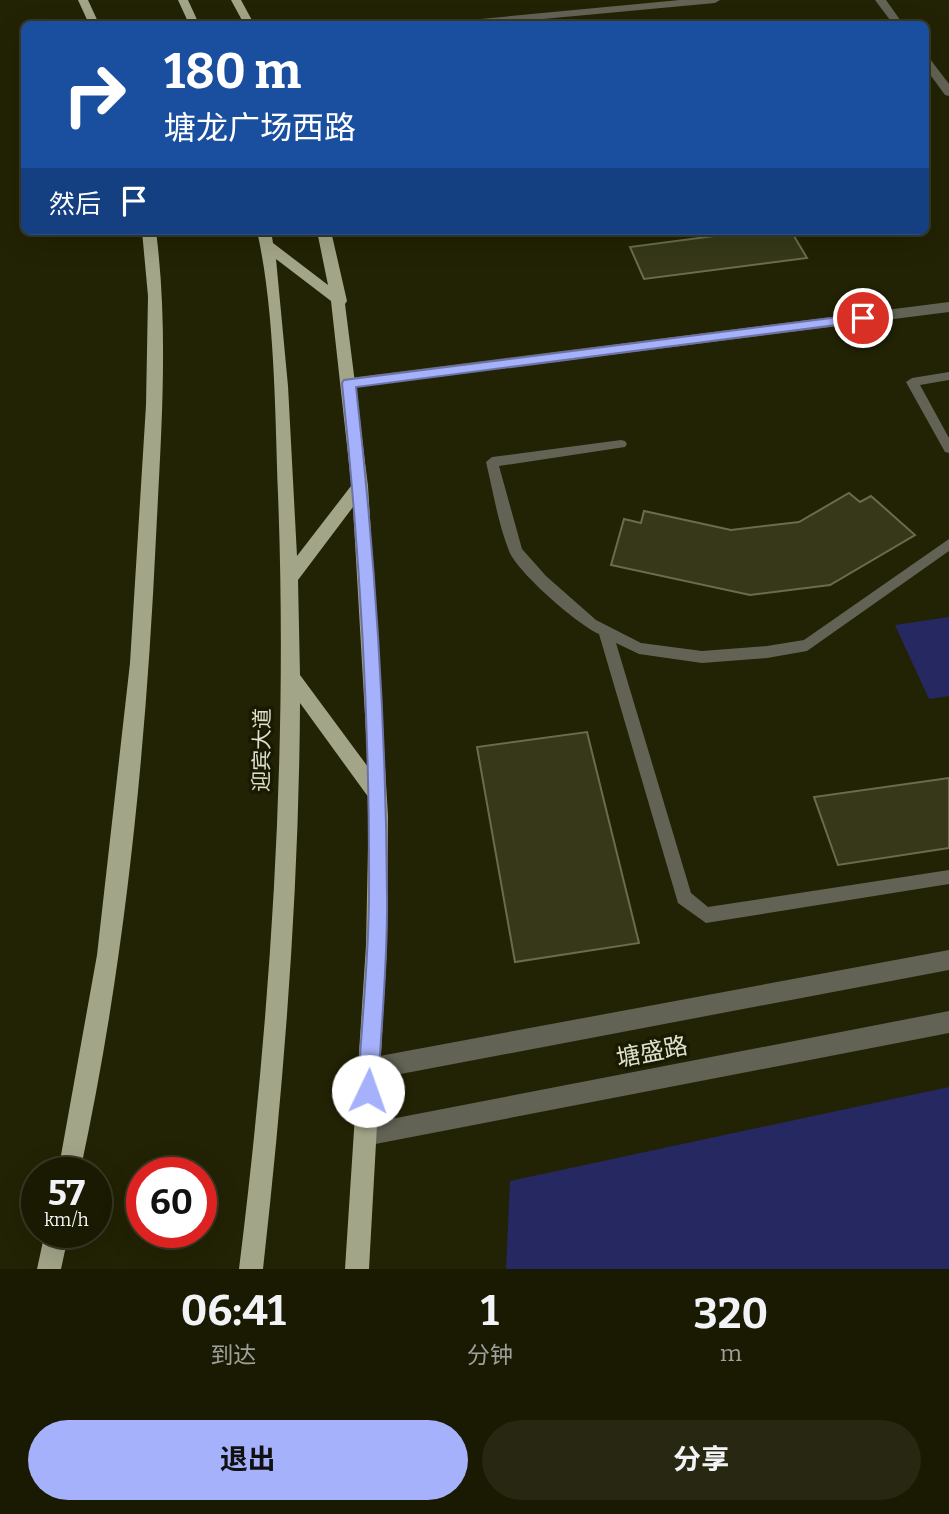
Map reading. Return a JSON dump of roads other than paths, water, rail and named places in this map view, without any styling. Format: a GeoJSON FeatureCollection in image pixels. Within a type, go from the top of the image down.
{"type":"FeatureCollection","features":[{"type":"Feature","properties":{"kind":"main road"},"geometry":{"type":"LineString","coordinates":[[83,0],[93,21]]}},
{"type":"Feature","properties":{"kind":"main road"},"geometry":{"type":"LineString","coordinates":[[183,0],[194,21]]}},
{"type":"Feature","properties":{"kind":"main road"},"geometry":{"type":"LineString","coordinates":[[236,0],[247,21]]}},
{"type":"Feature","properties":{"kind":"main road"},"geometry":{"type":"LineString","coordinates":[[72,1157],[114,908],[135,714],[150,522],[156,276],[150,235]]}},
{"type":"Feature","properties":{"kind":"main road"},"geometry":{"type":"LineString","coordinates":[[325,235],[340,301],[360,486],[374,697],[378,897],[357,1269]]}},
{"type":"Feature","properties":{"kind":"main road"},"geometry":{"type":"LineString","coordinates":[[266,239],[340,301]]}},
{"type":"Feature","properties":{"kind":"main road","name":"迎宾大道"},"geometry":{"type":"LineString","coordinates":[[251,1269],[269,1130],[284,915],[290,676],[289,579],[280,366],[266,239]]}},
{"type":"Feature","properties":{"kind":"main road"},"geometry":{"type":"LineString","coordinates":[[289,579],[360,486]]}},
{"type":"Feature","properties":{"kind":"main road"},"geometry":{"type":"LineString","coordinates":[[290,676],[376,793]]}},
{"type":"Feature","properties":{"kind":"main road"},"geometry":{"type":"LineString","coordinates":[[49,1269],[54,1248]]}},
{"type":"Feature","properties":{"kind":"street"},"geometry":{"type":"LineString","coordinates":[[491,21],[716,0]]}},
{"type":"Feature","properties":{"kind":"street"},"geometry":{"type":"LineString","coordinates":[[880,0],[896,21]]}},
{"type":"Feature","properties":{"kind":"street"},"geometry":{"type":"LineString","coordinates":[[929,65],[949,92]]}},
{"type":"Feature","properties":{"kind":"street"},"geometry":{"type":"LineString","coordinates":[[349,383],[947,310]]}},
{"type":"Feature","properties":{"kind":"street","name":"塘盛路"},"geometry":{"type":"LineString","coordinates":[[369,1069],[949,960]]}},
{"type":"Feature","properties":{"kind":"street","name":"塘盛路"},"geometry":{"type":"LineString","coordinates":[[365,1135],[949,1022]]}},
{"type":"Feature","properties":{"kind":"lane"},"geometry":{"type":"LineString","coordinates":[[949,376],[912,382],[949,449]]}},
{"type":"Feature","properties":{"kind":"lane"},"geometry":{"type":"LineString","coordinates":[[621,444],[492,462],[516,551],[551,589],[591,624],[639,648],[702,657],[767,652],[807,645],[949,544]]}},
{"type":"Feature","properties":{"kind":"lane"},"geometry":{"type":"LineString","coordinates":[[605,631],[684,898],[706,915],[949,877]]}}]}
